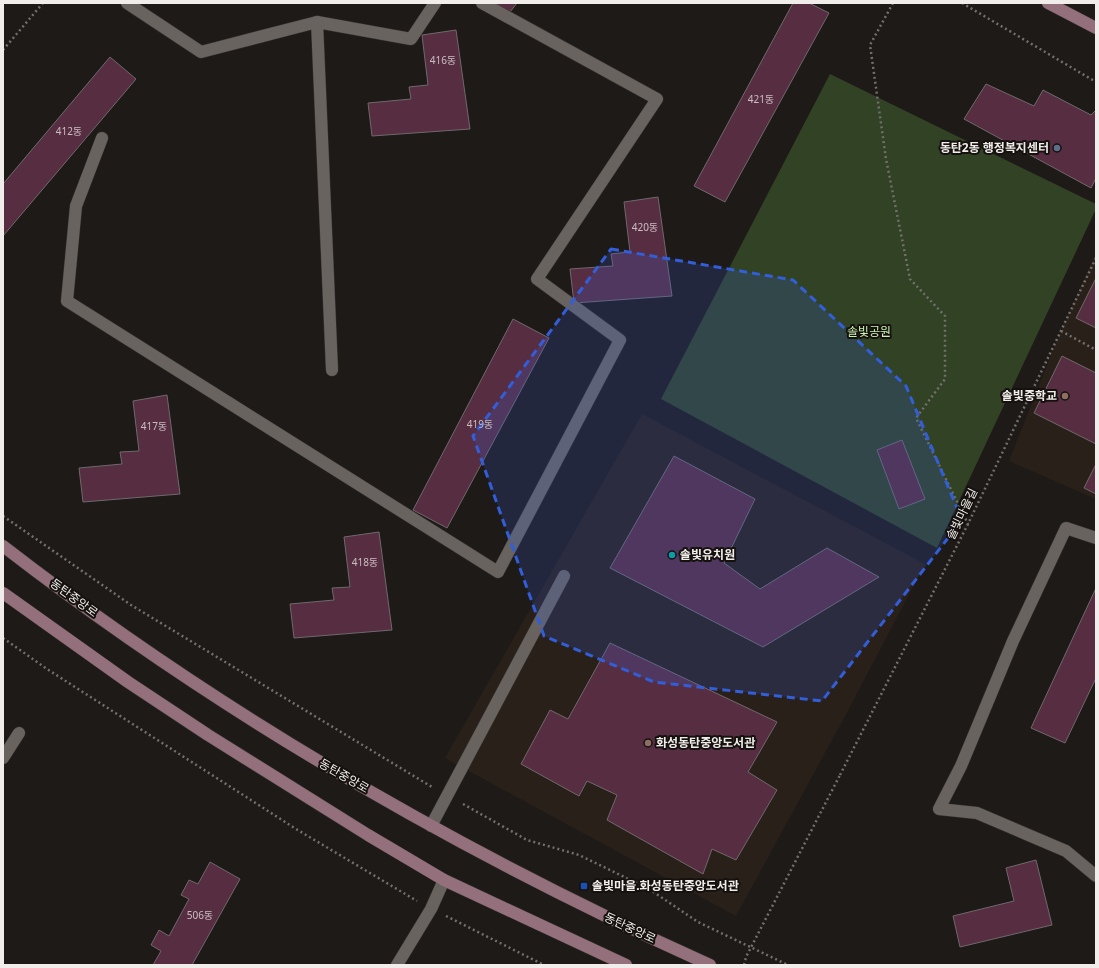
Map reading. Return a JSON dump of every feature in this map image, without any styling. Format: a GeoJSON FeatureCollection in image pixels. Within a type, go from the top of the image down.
{"type":"FeatureCollection","features":[{"type":"Feature","properties":{"kind":"street"},"geometry":{"type":"LineString","coordinates":[[1048,3],[1096,28]]}},
{"type":"Feature","properties":{"kind":"street","name":"동탄중앙로"},"geometry":{"type":"LineString","coordinates":[[3,546],[154,658],[300,750],[431,826],[622,926],[710,965]]}},
{"type":"Feature","properties":{"kind":"street"},"geometry":{"type":"LineString","coordinates":[[3,593],[128,682],[208,735],[444,880],[626,965]]}},
{"type":"Feature","properties":{"kind":"lane"},"geometry":{"type":"LineString","coordinates":[[127,3],[201,52],[317,22],[411,39],[435,3]]}},
{"type":"Feature","properties":{"kind":"lane"},"geometry":{"type":"LineString","coordinates":[[102,138],[76,206],[67,301],[498,572],[620,340],[536,279],[657,99],[482,3]]}},
{"type":"Feature","properties":{"kind":"lane"},"geometry":{"type":"LineString","coordinates":[[317,22],[332,370]]}},
{"type":"Feature","properties":{"kind":"lane"},"geometry":{"type":"LineString","coordinates":[[1096,538],[1066,528],[1013,641],[961,766],[939,809],[977,813],[1066,851],[1096,876]]}},
{"type":"Feature","properties":{"kind":"lane"},"geometry":{"type":"LineString","coordinates":[[431,826],[564,576]]}},
{"type":"Feature","properties":{"kind":"lane"},"geometry":{"type":"LineString","coordinates":[[3,758],[19,733]]}},
{"type":"Feature","properties":{"kind":"lane"},"geometry":{"type":"LineString","coordinates":[[397,965],[431,908],[444,880]]}},
{"type":"Feature","properties":{"kind":"path"},"geometry":{"type":"LineString","coordinates":[[3,50],[43,3]]}},
{"type":"Feature","properties":{"kind":"path"},"geometry":{"type":"LineString","coordinates":[[893,3],[870,45],[886,159],[910,279],[945,316],[946,379],[916,418],[968,524]]}},
{"type":"Feature","properties":{"kind":"path"},"geometry":{"type":"LineString","coordinates":[[962,3],[1071,69],[1096,82]]}},
{"type":"Feature","properties":{"kind":"path","name":"솔빛마을길"},"geometry":{"type":"LineString","coordinates":[[744,965],[746,957],[968,524],[1096,258]]}},
{"type":"Feature","properties":{"kind":"path"},"geometry":{"type":"LineString","coordinates":[[1061,331],[1096,350]]}},
{"type":"Feature","properties":{"kind":"path"},"geometry":{"type":"LineString","coordinates":[[3,516],[131,605],[448,795],[527,840],[580,855],[649,889],[698,922],[788,965]]}},
{"type":"Feature","properties":{"kind":"path"},"geometry":{"type":"LineString","coordinates":[[3,638],[47,669],[296,830],[431,908],[544,965]]}},
{"type":"Feature","properties":{"kind":"highlighted area"},"geometry":{"type":"Polygon","coordinates":[[[611,249],[793,280],[906,386],[962,520],[822,701],[654,682],[544,636],[473,436],[611,249]]]}},
{"type":"Feature","properties":{"kind":"shaded area","name":"솔빛중학교"},"geometry":{"type":"Polygon","coordinates":[[[1096,252],[1096,499],[1009,461],[1061,331],[1096,252]]]}},
{"type":"Feature","properties":{"kind":"shaded area"},"geometry":{"type":"Polygon","coordinates":[[[642,414],[925,564],[844,718],[736,916],[445,758],[642,414]]]}},
{"type":"Feature","properties":{"kind":"green space","name":"솔빛공원"},"geometry":{"type":"Polygon","coordinates":[[[830,74],[1096,204],[1096,209],[937,548],[661,399],[830,74]]]}},
{"type":"Feature","properties":{"kind":"building"},"geometry":{"type":"Polygon","coordinates":[[[495,3],[517,3],[510,12],[495,3]]]}},
{"type":"Feature","properties":{"kind":"building"},"geometry":{"type":"Polygon","coordinates":[[[793,3],[809,3],[829,13],[725,202],[694,186],[793,3]]]}},
{"type":"Feature","properties":{"kind":"building"},"geometry":{"type":"Polygon","coordinates":[[[456,30],[470,129],[372,136],[368,103],[411,99],[409,87],[428,85],[422,35],[456,30]]]}},
{"type":"Feature","properties":{"kind":"building"},"geometry":{"type":"Polygon","coordinates":[[[110,57],[136,79],[3,236],[3,184],[110,57]]]}},
{"type":"Feature","properties":{"kind":"building","name":"동탄2동 행정복지센터"},"geometry":{"type":"Polygon","coordinates":[[[986,84],[1034,106],[1043,90],[1091,115],[1096,110],[1096,178],[1091,188],[964,119],[986,84]]]}},
{"type":"Feature","properties":{"kind":"building"},"geometry":{"type":"Polygon","coordinates":[[[658,197],[672,296],[574,303],[570,269],[613,266],[611,254],[630,252],[624,202],[658,197]]]}},
{"type":"Feature","properties":{"kind":"building"},"geometry":{"type":"Polygon","coordinates":[[[1096,278],[1096,328],[1076,318],[1096,278]]]}},
{"type":"Feature","properties":{"kind":"building"},"geometry":{"type":"Polygon","coordinates":[[[513,319],[549,338],[447,528],[413,510],[513,319]]]}},
{"type":"Feature","properties":{"kind":"building"},"geometry":{"type":"Polygon","coordinates":[[[1062,356],[1096,373],[1096,444],[1034,413],[1062,356]]]}},
{"type":"Feature","properties":{"kind":"building"},"geometry":{"type":"Polygon","coordinates":[[[167,395],[180,494],[83,502],[79,468],[122,464],[120,452],[139,451],[133,401],[167,395]]]}},
{"type":"Feature","properties":{"kind":"building"},"geometry":{"type":"Polygon","coordinates":[[[902,440],[925,499],[899,509],[877,450],[902,440]]]}},
{"type":"Feature","properties":{"kind":"building","name":"솔빛유치원"},"geometry":{"type":"Polygon","coordinates":[[[674,456],[755,499],[724,563],[760,589],[827,548],[879,577],[763,647],[610,568],[674,456]]]}},
{"type":"Feature","properties":{"kind":"building"},"geometry":{"type":"Polygon","coordinates":[[[1096,464],[1096,494],[1084,488],[1096,464]]]}},
{"type":"Feature","properties":{"kind":"building"},"geometry":{"type":"Polygon","coordinates":[[[379,532],[392,630],[294,638],[290,604],[334,600],[332,588],[350,587],[344,537],[379,532]]]}},
{"type":"Feature","properties":{"kind":"building"},"geometry":{"type":"Polygon","coordinates":[[[1096,588],[1096,678],[1065,743],[1031,728],[1096,588]]]}},
{"type":"Feature","properties":{"kind":"building","name":"화성동탄중앙도서관"},"geometry":{"type":"Polygon","coordinates":[[[610,643],[777,722],[748,772],[777,790],[736,860],[712,849],[703,874],[607,820],[617,795],[587,781],[579,796],[521,764],[550,710],[568,719],[610,643]]]}},
{"type":"Feature","properties":{"kind":"building"},"geometry":{"type":"Polygon","coordinates":[[[1036,860],[1052,925],[960,947],[953,916],[1014,901],[1006,868],[1036,860]]]}},
{"type":"Feature","properties":{"kind":"building"},"geometry":{"type":"Polygon","coordinates":[[[210,862],[240,879],[192,965],[153,965],[161,951],[151,945],[159,930],[169,936],[189,899],[181,895],[189,880],[198,884],[210,862]]]}},
{"type":"Feature","properties":{"kind":"place","name":"동탄2동 행정복지센터"},"geometry":{"type":"Point","coordinates":[1057,148]}},
{"type":"Feature","properties":{"kind":"place","name":"솔빛중학교"},"geometry":{"type":"Point","coordinates":[1065,396]}},
{"type":"Feature","properties":{"kind":"place","name":"솔빛유치원"},"geometry":{"type":"Point","coordinates":[672,555]}},
{"type":"Feature","properties":{"kind":"place","name":"화성동탄중앙도서관"},"geometry":{"type":"Point","coordinates":[648,743]}},
{"type":"Feature","properties":{"kind":"place","name":"솔빛마을.화성동탄중앙도서관"},"geometry":{"type":"Point","coordinates":[584,886]}}]}
